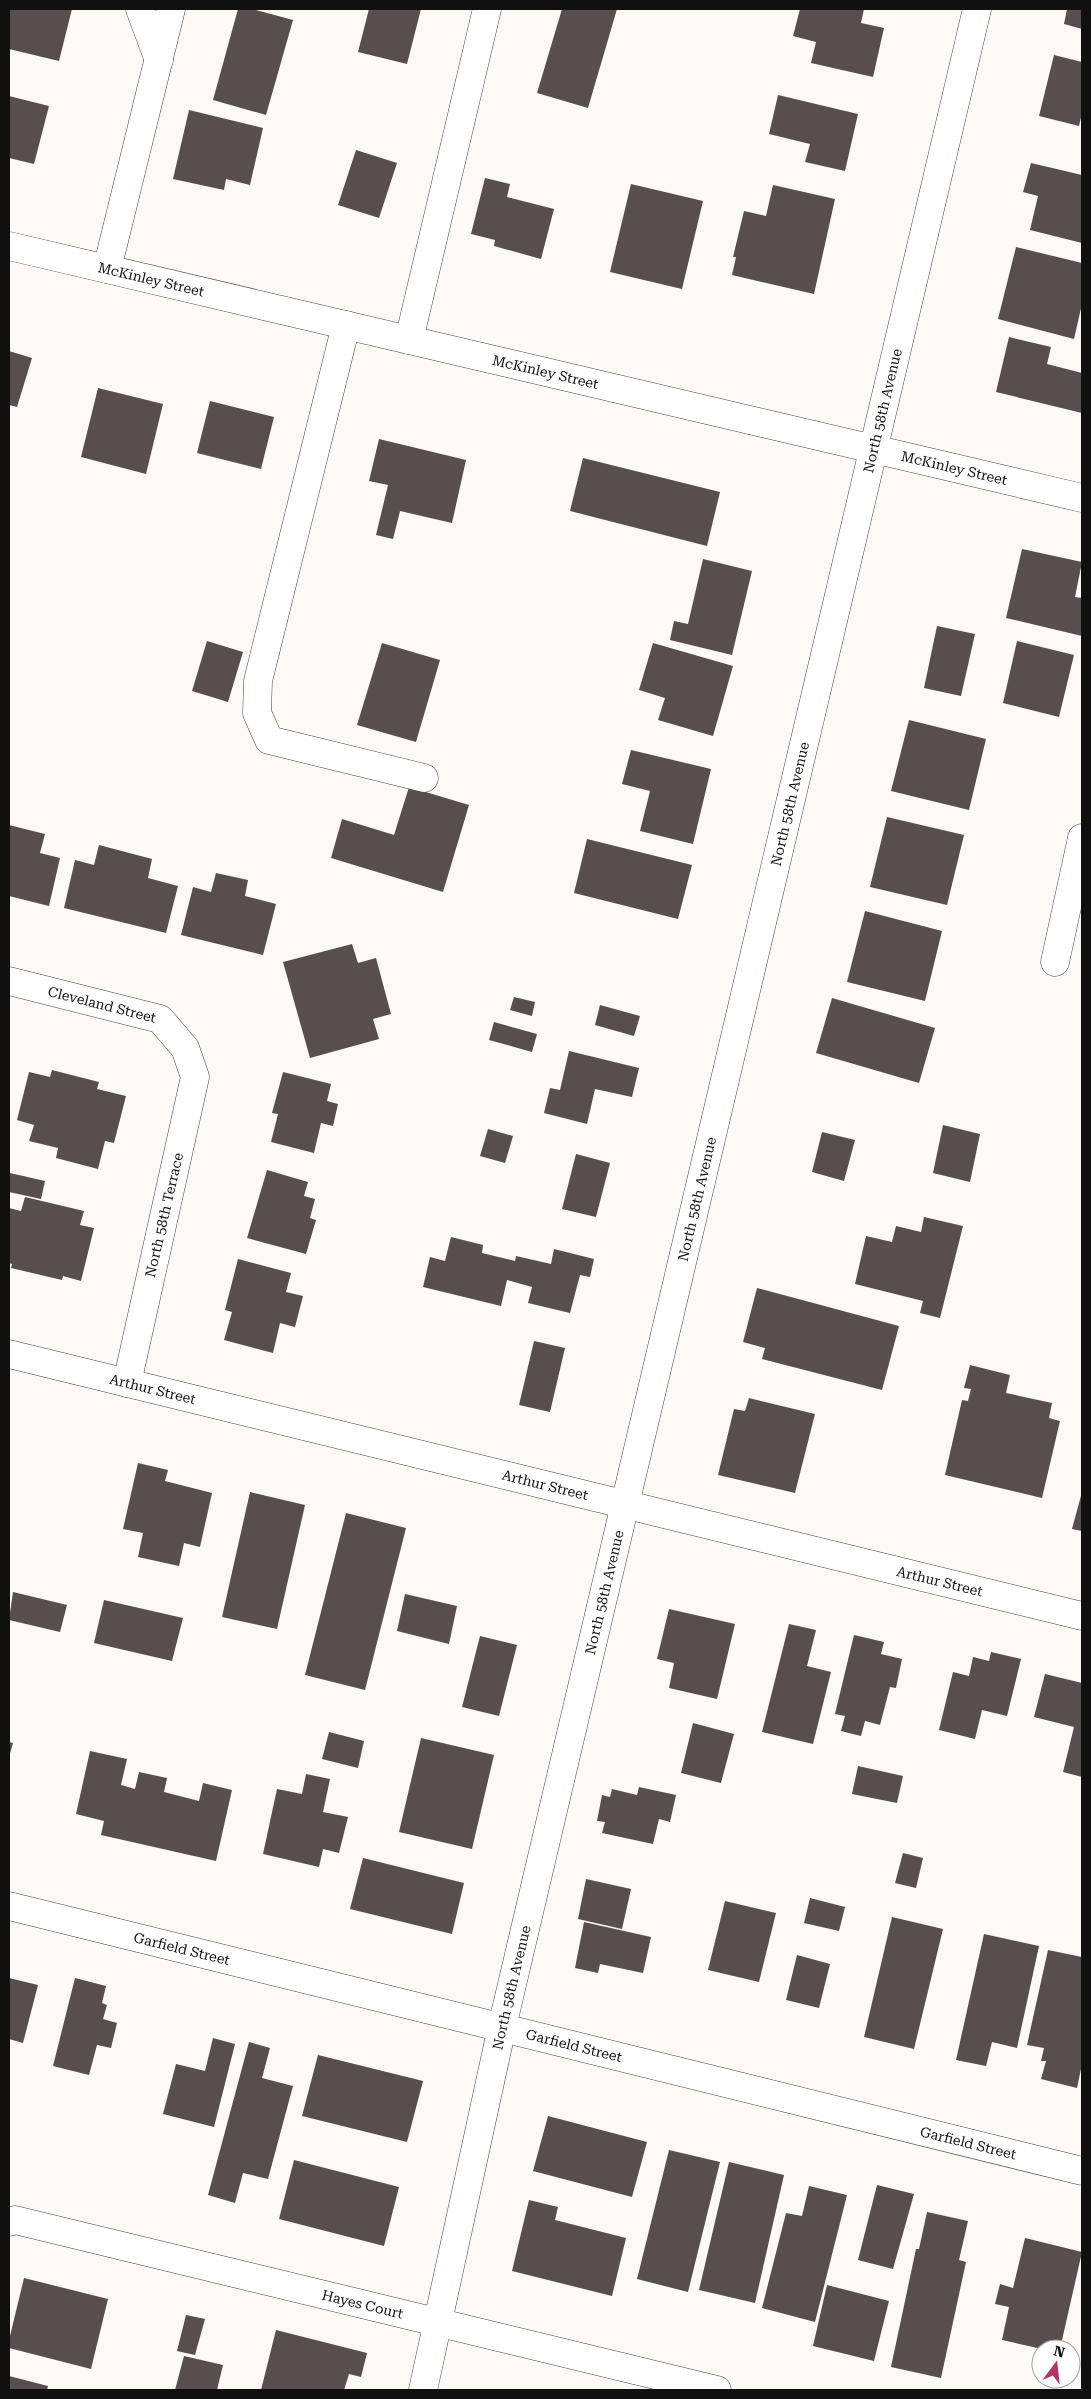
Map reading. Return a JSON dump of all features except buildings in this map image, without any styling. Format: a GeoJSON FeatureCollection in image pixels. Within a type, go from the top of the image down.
{"type":"FeatureCollection","features":[{"type":"Feature","properties":{"kind":"street"},"geometry":{"type":"LineString","coordinates":[[140,9],[159,60]]}},
{"type":"Feature","properties":{"kind":"street"},"geometry":{"type":"LineString","coordinates":[[107,269],[172,9]]}},
{"type":"Feature","properties":{"kind":"street"},"geometry":{"type":"LineString","coordinates":[[409,340],[487,9]]}},
{"type":"Feature","properties":{"kind":"street","name":"North 58th Avenue"},"geometry":{"type":"LineString","coordinates":[[423,2390],[440,2322],[502,2028],[977,9]]}},
{"type":"Feature","properties":{"kind":"street","name":"McKinley Street"},"geometry":{"type":"LineString","coordinates":[[9,246],[1082,498]]}},
{"type":"Feature","properties":{"kind":"street"},"geometry":{"type":"LineString","coordinates":[[346,325],[258,681],[257,713],[269,740],[424,778]]}},
{"type":"Feature","properties":{"kind":"street"},"geometry":{"type":"LineString","coordinates":[[1055,962],[1082,838]]}},
{"type":"Feature","properties":{"kind":"street","name":"Cleveland Street"},"geometry":{"type":"LineString","coordinates":[[9,981],[160,1019],[185,1048]]}},
{"type":"Feature","properties":{"kind":"street","name":"North 58th Terrace"},"geometry":{"type":"LineString","coordinates":[[126,1383],[195,1077],[185,1048]]}},
{"type":"Feature","properties":{"kind":"street","name":"Arthur Street"},"geometry":{"type":"LineString","coordinates":[[9,1354],[1082,1616]]}},
{"type":"Feature","properties":{"kind":"street","name":"Garfield Street"},"geometry":{"type":"LineString","coordinates":[[9,1906],[1082,2171]]}},
{"type":"Feature","properties":{"kind":"street","name":"Hayes Court"},"geometry":{"type":"LineString","coordinates":[[9,2222],[15,2220],[717,2390]]}}]}
